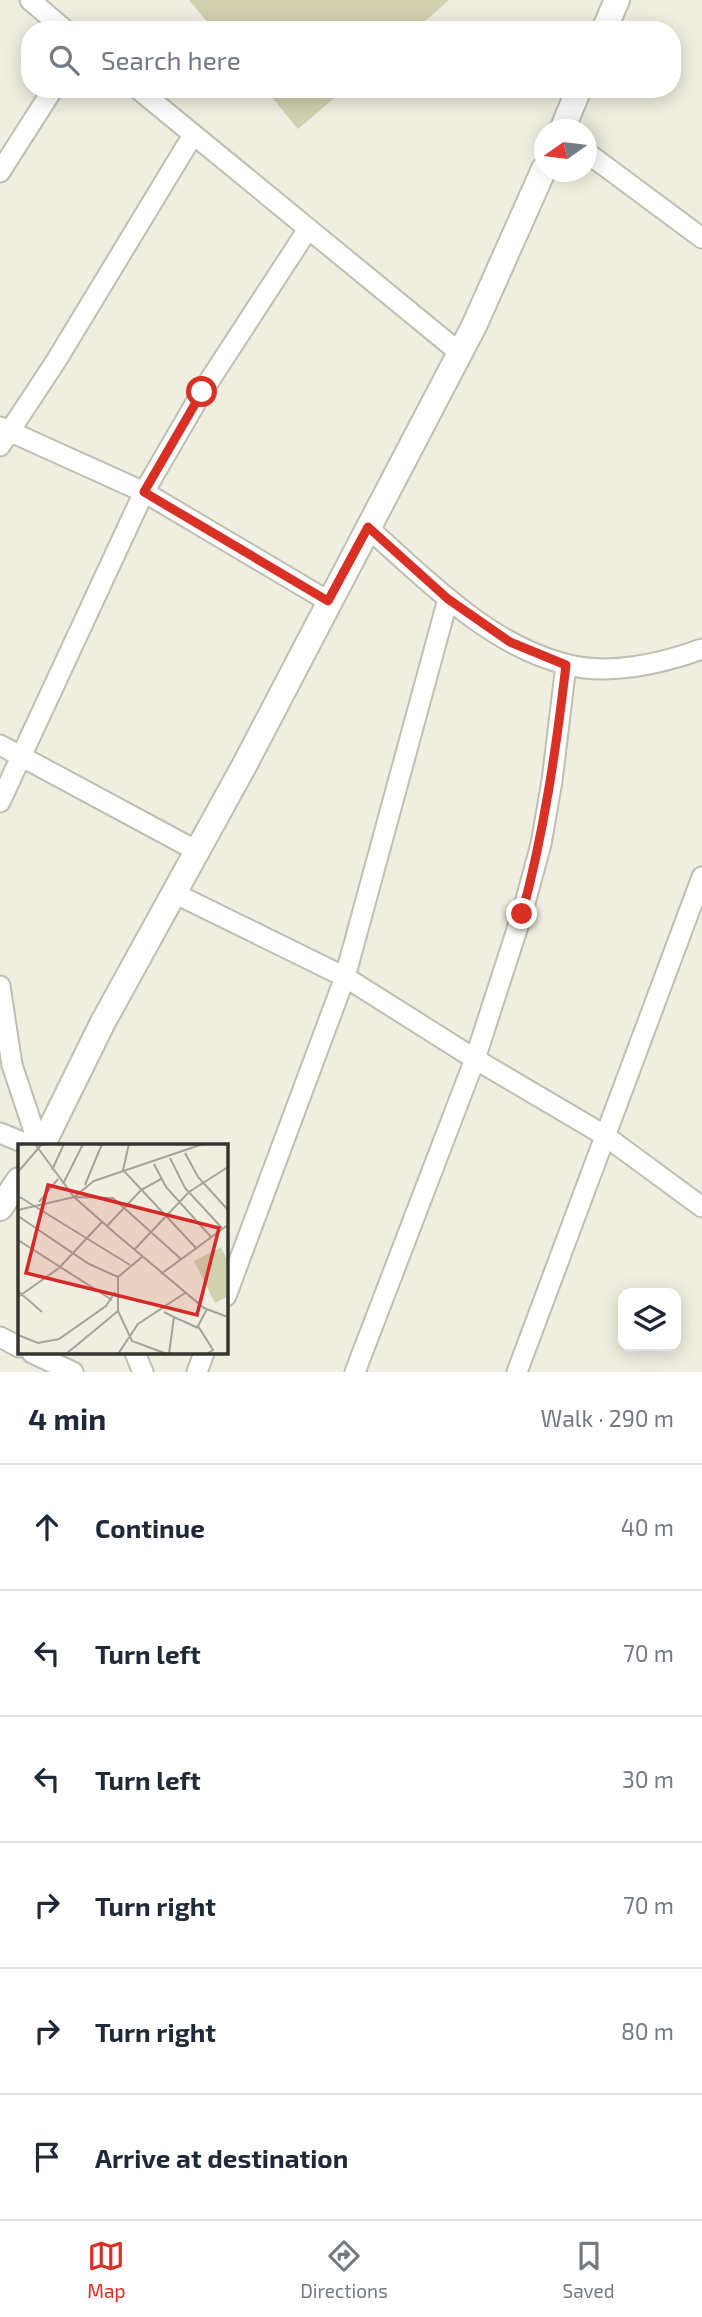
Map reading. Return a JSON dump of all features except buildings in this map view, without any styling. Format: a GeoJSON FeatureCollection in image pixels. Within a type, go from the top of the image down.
{"type":"FeatureCollection","features":[{"type":"Feature","properties":{"kind":"street"},"geometry":{"type":"LineString","coordinates":[[30,0],[54,21]]}},
{"type":"Feature","properties":{"kind":"street"},"geometry":{"type":"LineString","coordinates":[[608,21],[617,0]]}},
{"type":"Feature","properties":{"kind":"street"},"geometry":{"type":"LineString","coordinates":[[0,173],[47,98]]}},
{"type":"Feature","properties":{"kind":"street"},"geometry":{"type":"LineString","coordinates":[[149,98],[460,353]]}},
{"type":"Feature","properties":{"kind":"street"},"geometry":{"type":"LineString","coordinates":[[567,119],[575,98]]}},
{"type":"Feature","properties":{"kind":"street"},"geometry":{"type":"LineString","coordinates":[[193,135],[56,361],[3,435],[144,492],[328,601]]}},
{"type":"Feature","properties":{"kind":"street"},"geometry":{"type":"LineString","coordinates":[[597,160],[702,238]]}},
{"type":"Feature","properties":{"kind":"street"},"geometry":{"type":"LineString","coordinates":[[42,1144],[103,1022],[197,851],[460,353],[538,182]]}},
{"type":"Feature","properties":{"kind":"street"},"geometry":{"type":"LineString","coordinates":[[0,802],[144,492],[202,392],[308,229]]}},
{"type":"Feature","properties":{"kind":"street"},"geometry":{"type":"LineString","coordinates":[[368,527],[448,599],[510,642],[566,665],[615,668],[675,659],[702,649]]}},
{"type":"Feature","properties":{"kind":"street"},"geometry":{"type":"LineString","coordinates":[[228,1291],[345,977],[448,599]]}},
{"type":"Feature","properties":{"kind":"street"},"geometry":{"type":"LineString","coordinates":[[675,659],[702,662]]}},
{"type":"Feature","properties":{"kind":"street"},"geometry":{"type":"LineString","coordinates":[[355,1372],[475,1059],[522,914],[541,844],[552,781],[566,665]]}},
{"type":"Feature","properties":{"kind":"street"},"geometry":{"type":"LineString","coordinates":[[0,745],[197,851]]}},
{"type":"Feature","properties":{"kind":"street"},"geometry":{"type":"LineString","coordinates":[[517,1372],[702,877]]}},
{"type":"Feature","properties":{"kind":"street"},"geometry":{"type":"LineString","coordinates":[[174,893],[345,977],[475,1059],[604,1135],[702,1208]]}},
{"type":"Feature","properties":{"kind":"street"},"geometry":{"type":"LineString","coordinates":[[0,986],[12,1065],[40,1144]]}},
{"type":"Feature","properties":{"kind":"street"},"geometry":{"type":"LineString","coordinates":[[0,1133],[27,1144]]}},
{"type":"Feature","properties":{"kind":"street"},"geometry":{"type":"LineString","coordinates":[[0,1208],[18,1181]]}},
{"type":"Feature","properties":{"kind":"street"},"geometry":{"type":"LineString","coordinates":[[0,1337],[18,1346]]}},
{"type":"Feature","properties":{"kind":"street"},"geometry":{"type":"LineString","coordinates":[[34,1354],[73,1372]]}},
{"type":"Feature","properties":{"kind":"street"},"geometry":{"type":"LineString","coordinates":[[135,1354],[143,1372]]}},
{"type":"Feature","properties":{"kind":"street"},"geometry":{"type":"LineString","coordinates":[[197,1372],[204,1354]]}},
{"type":"Feature","properties":{"kind":"green space"},"geometry":{"type":"Polygon","coordinates":[[[189,0],[449,0],[425,21],[206,21],[189,0]]]}},
{"type":"Feature","properties":{"kind":"green space"},"geometry":{"type":"Polygon","coordinates":[[[272,98],[334,98],[298,129],[272,98]]]}},
{"type":"Feature","properties":{"kind":"route"},"geometry":{"type":"LineString","coordinates":[[202,392],[144,492],[328,601],[368,527],[448,599],[510,642],[566,665],[552,781],[541,844],[522,914]]}}]}
